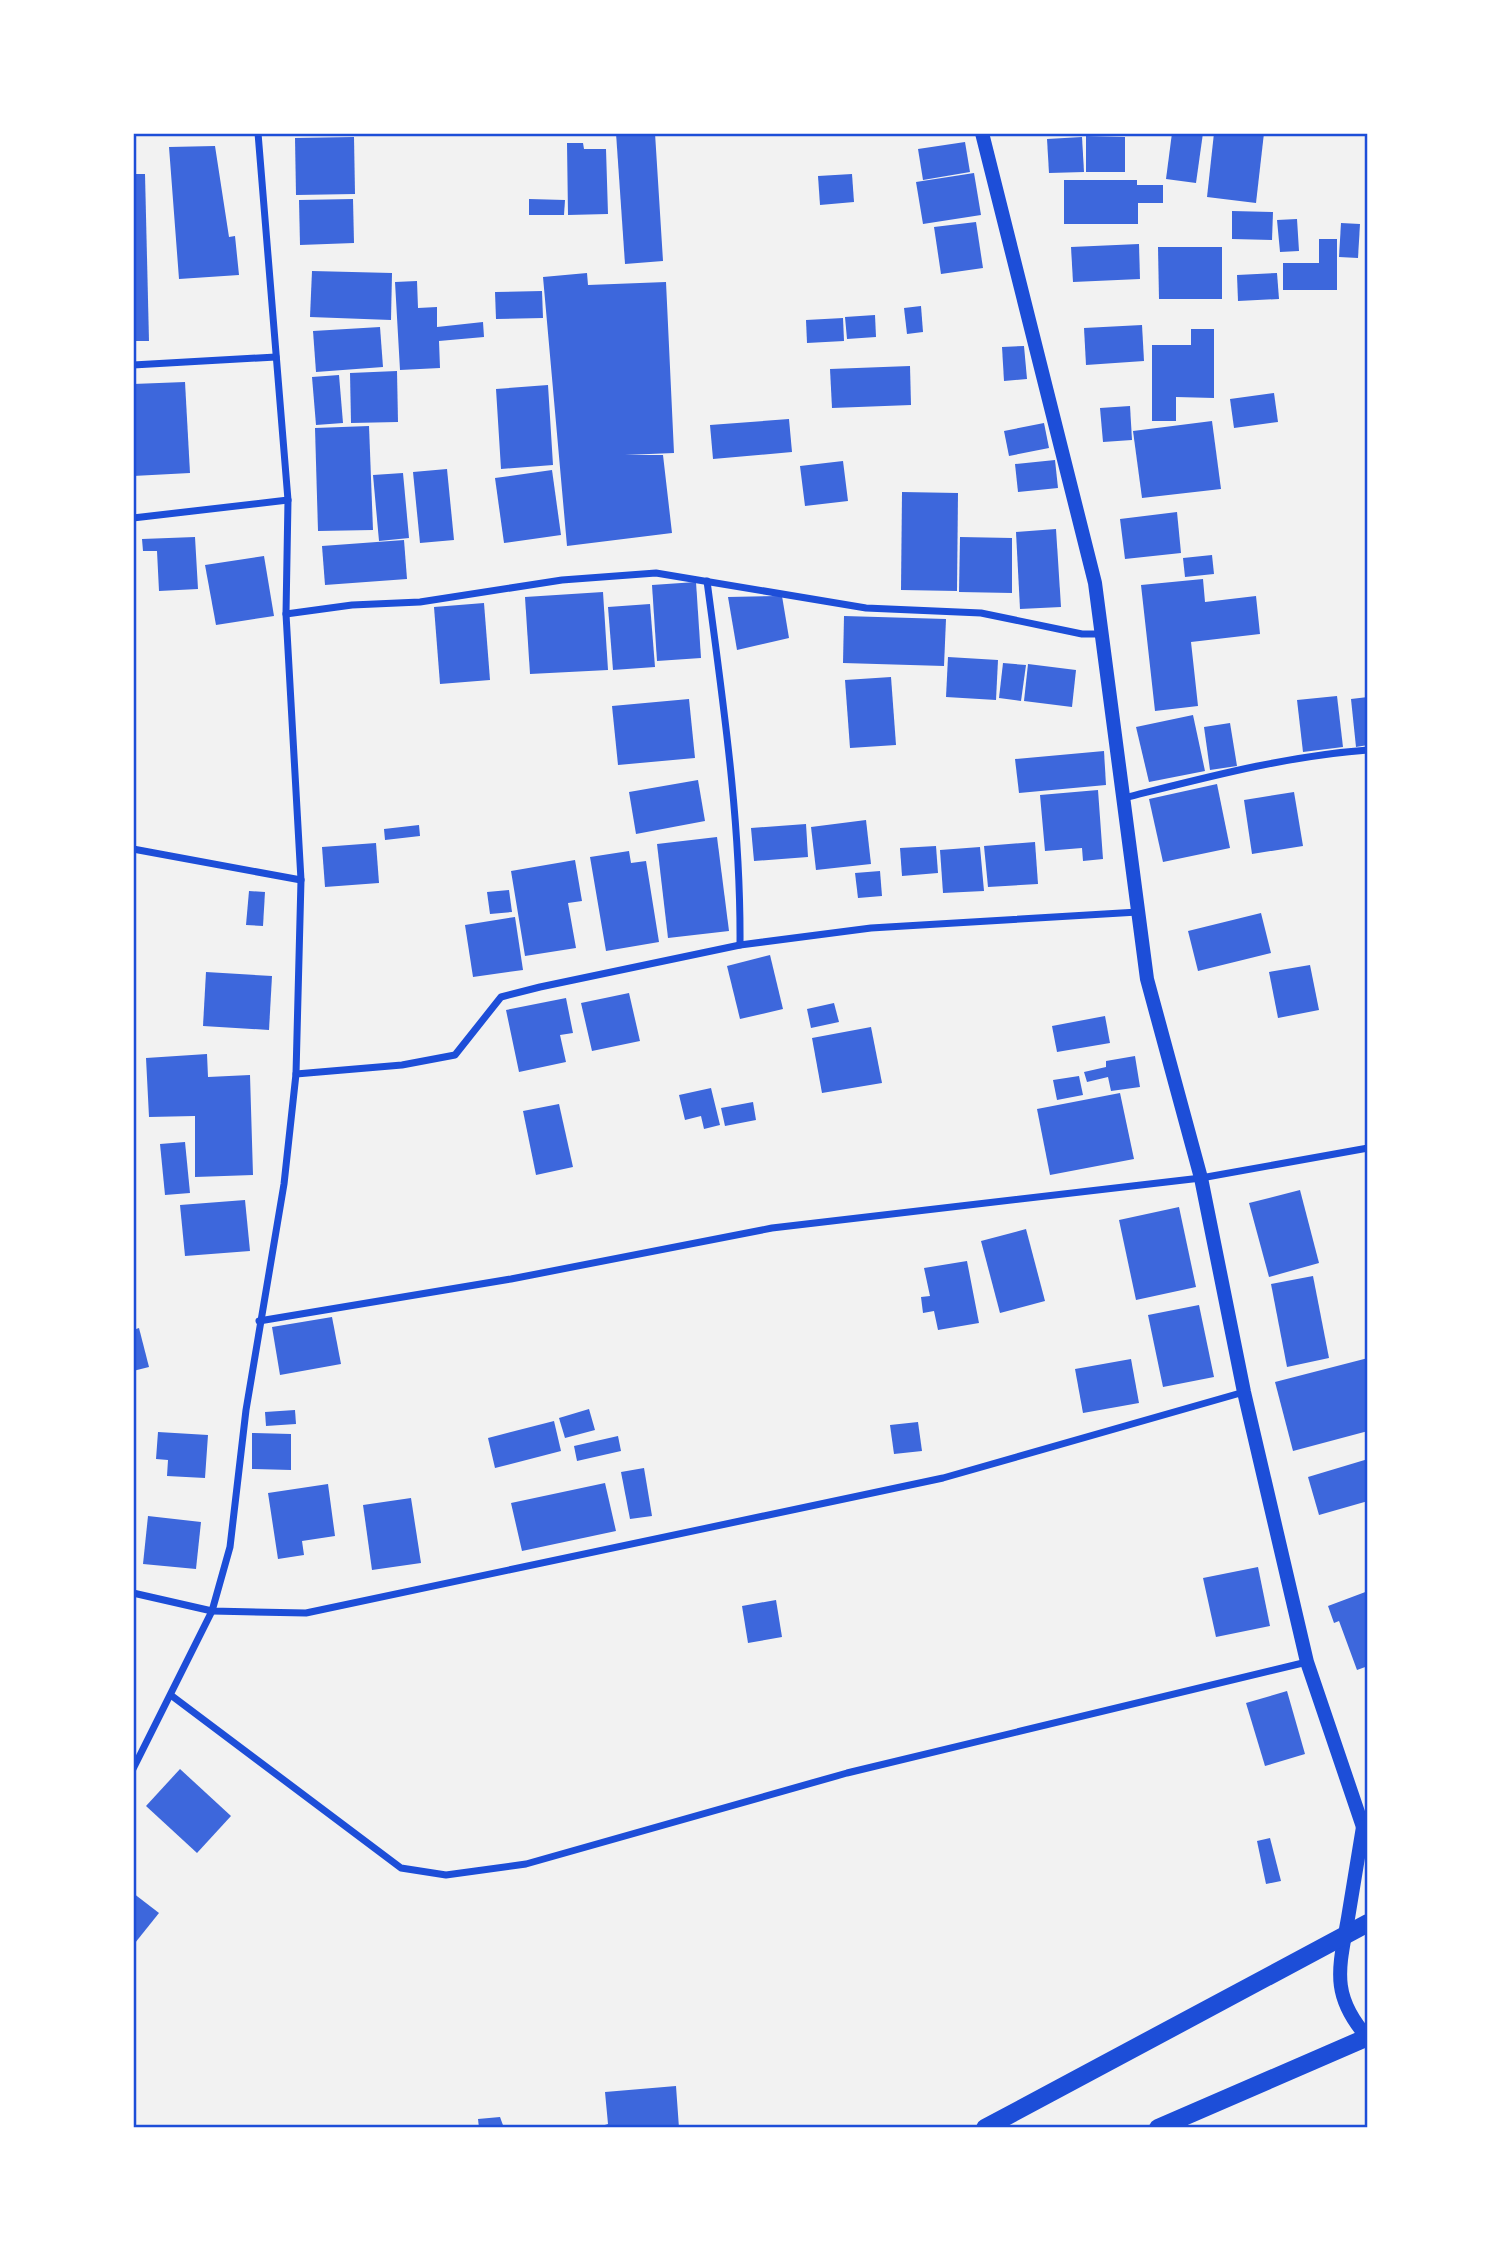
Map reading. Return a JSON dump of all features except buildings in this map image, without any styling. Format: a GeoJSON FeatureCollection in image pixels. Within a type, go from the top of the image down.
{"type":"FeatureCollection","features":[{"type":"Feature","properties":{"kind":"main road"},"geometry":{"type":"LineString","coordinates":[[982,133],[1095,583],[1147,979],[1201,1178],[1244,1392],[1307,1662],[1365,1831],[1338,1965],[1342,1997],[1356,2025],[1368,2037],[1158,2128]]}},
{"type":"Feature","properties":{"kind":"main road"},"geometry":{"type":"LineString","coordinates":[[985,2128],[1368,1923]]}},
{"type":"Feature","properties":{"kind":"street"},"geometry":{"type":"LineString","coordinates":[[133,1769],[172,1696],[212,1611],[230,1547],[259,1321],[284,1184],[296,1074],[301,880],[286,614],[288,500],[258,133]]}},
{"type":"Feature","properties":{"kind":"street"},"geometry":{"type":"LineString","coordinates":[[133,365],[276,357]]}},
{"type":"Feature","properties":{"kind":"street"},"geometry":{"type":"LineString","coordinates":[[133,518],[288,500]]}},
{"type":"Feature","properties":{"kind":"street"},"geometry":{"type":"LineString","coordinates":[[286,614],[352,605],[420,602],[517,585],[656,573],[866,608],[981,613],[1082,634],[1101,634]]}},
{"type":"Feature","properties":{"kind":"street"},"geometry":{"type":"LineString","coordinates":[[707,581],[731,764],[741,882],[740,945]]}},
{"type":"Feature","properties":{"kind":"street"},"geometry":{"type":"LineString","coordinates":[[1124,797],[1220,774],[1336,752],[1368,750]]}},
{"type":"Feature","properties":{"kind":"street"},"geometry":{"type":"LineString","coordinates":[[133,849],[301,880]]}},
{"type":"Feature","properties":{"kind":"street"},"geometry":{"type":"LineString","coordinates":[[296,1074],[402,1065],[455,1055],[501,997],[740,945],[871,928],[1139,912]]}},
{"type":"Feature","properties":{"kind":"street"},"geometry":{"type":"LineString","coordinates":[[259,1321],[511,1279],[772,1227],[1201,1178],[1368,1149]]}},
{"type":"Feature","properties":{"kind":"street"},"geometry":{"type":"LineString","coordinates":[[133,1593],[212,1611],[320,1611],[943,1478],[1244,1392]]}},
{"type":"Feature","properties":{"kind":"street"},"geometry":{"type":"LineString","coordinates":[[172,1696],[401,1868],[446,1875],[526,1864],[847,1773],[1307,1662]]}}]}
